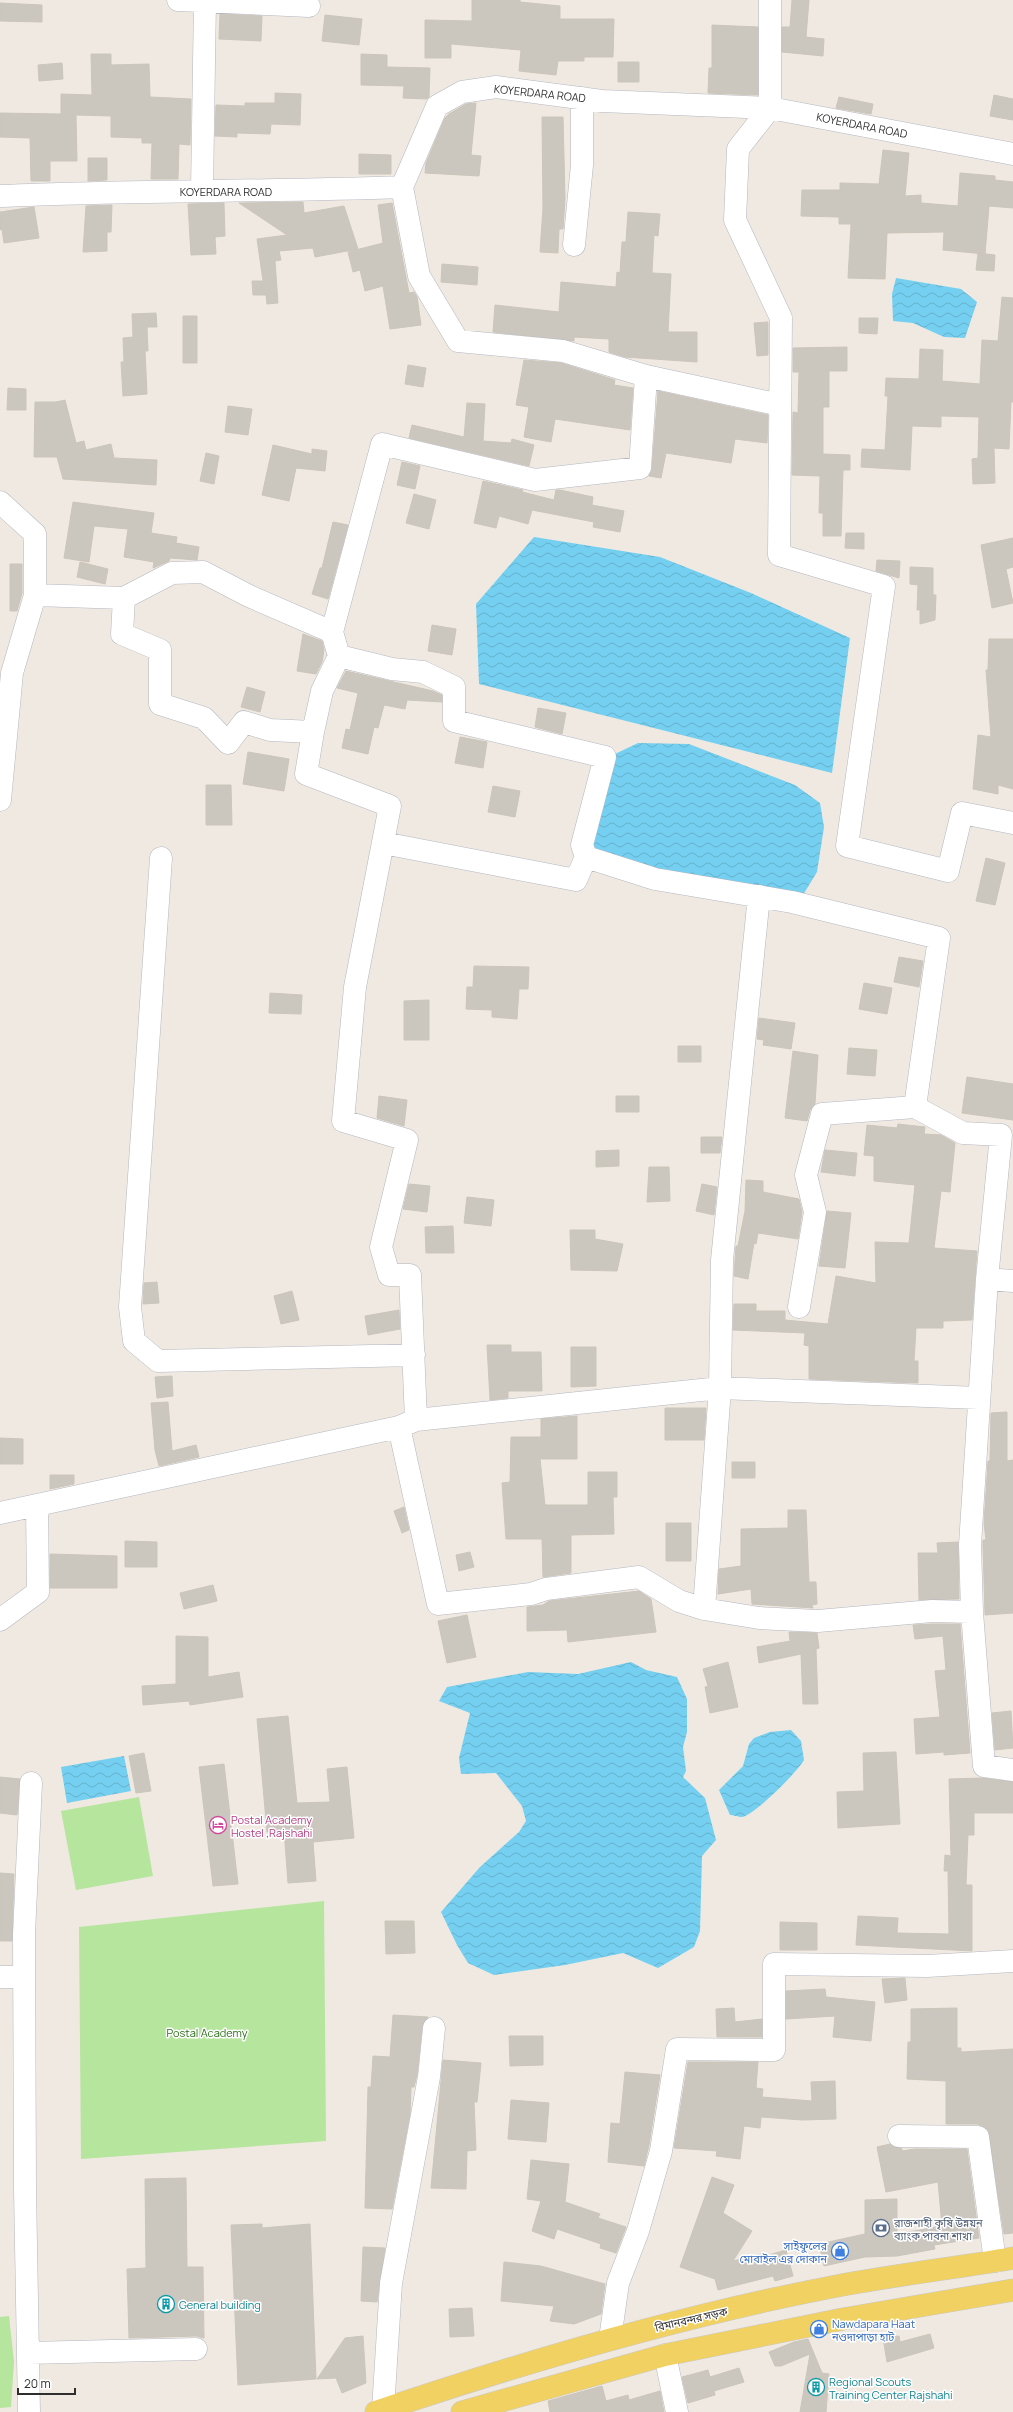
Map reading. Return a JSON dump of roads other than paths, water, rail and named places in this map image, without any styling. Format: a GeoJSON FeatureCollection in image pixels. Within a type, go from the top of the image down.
{"type":"FeatureCollection","features":[{"type":"Feature","properties":{"kind":"main road","name":"বিমানবন্দর সড়ক"},"geometry":{"type":"LineString","coordinates":[[379,2411],[481,2377],[610,2339],[837,2286],[1004,2260]]}},
{"type":"Feature","properties":{"kind":"main road"},"geometry":{"type":"LineString","coordinates":[[462,2412],[665,2355],[843,2319],[1013,2290]]}},
{"type":"Feature","properties":{"kind":"street"},"geometry":{"type":"LineString","coordinates":[[178,0],[309,6]]}},
{"type":"Feature","properties":{"kind":"street"},"geometry":{"type":"LineString","coordinates":[[770,0],[770,108],[738,149],[735,220],[780,318],[779,555],[884,586],[847,846],[948,871],[962,813],[1013,823]]}},
{"type":"Feature","properties":{"kind":"street"},"geometry":{"type":"LineString","coordinates":[[202,190],[205,1]]}},
{"type":"Feature","properties":{"kind":"street","name":"KOYERDARA ROAD"},"geometry":{"type":"LineString","coordinates":[[0,196],[202,190],[274,192],[402,187],[437,106],[462,92],[496,87],[582,98],[770,108],[1013,154]]}},
{"type":"Feature","properties":{"kind":"street"},"geometry":{"type":"LineString","coordinates":[[574,245],[582,165],[582,98]]}},
{"type":"Feature","properties":{"kind":"street"},"geometry":{"type":"LineString","coordinates":[[402,187],[419,276],[458,341],[563,351],[646,376],[780,405]]}},
{"type":"Feature","properties":{"kind":"street"},"geometry":{"type":"LineString","coordinates":[[646,376],[640,468],[535,480],[382,444],[332,632],[339,656],[322,691],[313,732],[306,774],[390,806],[355,987],[343,1121],[407,1140],[381,1247],[389,1275],[410,1275],[414,1355],[408,1423],[438,1604],[531,1594],[546,1589],[639,1577],[679,1601],[704,1609],[759,1618],[818,1621],[932,1611],[972,1612]]}},
{"type":"Feature","properties":{"kind":"street"},"geometry":{"type":"LineString","coordinates":[[0,502],[35,534],[35,594],[12,673],[0,800]]}},
{"type":"Feature","properties":{"kind":"street"},"geometry":{"type":"LineString","coordinates":[[35,594],[124,598],[172,573],[203,572],[249,596],[332,632]]}},
{"type":"Feature","properties":{"kind":"street"},"geometry":{"type":"LineString","coordinates":[[124,598],[122,634],[160,650],[160,704],[204,718],[228,743],[244,722],[270,730],[313,732]]}},
{"type":"Feature","properties":{"kind":"street"},"geometry":{"type":"LineString","coordinates":[[339,656],[392,669],[423,672],[454,687],[454,721],[605,757],[582,845],[586,857],[576,880],[383,843]]}},
{"type":"Feature","properties":{"kind":"street"},"geometry":{"type":"LineString","coordinates":[[586,857],[655,879],[759,896],[889,924],[939,938],[915,1107]]}},
{"type":"Feature","properties":{"kind":"street"},"geometry":{"type":"LineString","coordinates":[[162,858],[130,1307],[134,1341],[158,1361],[414,1355]]}},
{"type":"Feature","properties":{"kind":"street"},"geometry":{"type":"LineString","coordinates":[[704,1609],[720,1388],[722,1260],[759,896]]}},
{"type":"Feature","properties":{"kind":"street"},"geometry":{"type":"LineString","coordinates":[[799,1307],[815,1212],[806,1175],[822,1114],[915,1107],[963,1133],[1007,1136],[987,1279],[971,1522],[972,1612],[984,1766],[1013,1770]]}},
{"type":"Feature","properties":{"kind":"street"},"geometry":{"type":"LineString","coordinates":[[987,1279],[1013,1281]]}},
{"type":"Feature","properties":{"kind":"street"},"geometry":{"type":"LineString","coordinates":[[0,1513],[408,1423],[720,1388],[979,1398]]}},
{"type":"Feature","properties":{"kind":"street"},"geometry":{"type":"LineString","coordinates":[[0,1620],[38,1592],[37,1505]]}},
{"type":"Feature","properties":{"kind":"street"},"geometry":{"type":"LineString","coordinates":[[29,2412],[24,1977],[31,1783]]}},
{"type":"Feature","properties":{"kind":"street"},"geometry":{"type":"LineString","coordinates":[[610,2339],[618,2283],[638,2232],[661,2151],[677,2049],[774,2050],[774,1964],[927,1966],[1013,1961]]}},
{"type":"Feature","properties":{"kind":"street"},"geometry":{"type":"LineString","coordinates":[[0,1977],[24,1977]]}},
{"type":"Feature","properties":{"kind":"street"},"geometry":{"type":"LineString","coordinates":[[379,2411],[392,2283],[429,2077],[434,2028]]}},
{"type":"Feature","properties":{"kind":"street"},"geometry":{"type":"LineString","coordinates":[[899,2136],[978,2137],[1004,2260]]}},
{"type":"Feature","properties":{"kind":"street"},"geometry":{"type":"LineString","coordinates":[[28,2353],[196,2350]]}},
{"type":"Feature","properties":{"kind":"street"},"geometry":{"type":"LineString","coordinates":[[665,2355],[677,2412]]}},
{"type":"Feature","properties":{"kind":"water"},"geometry":{"type":"Polygon","coordinates":[[[896,278],[961,289],[977,302],[965,338],[944,337],[913,323],[893,321],[892,294],[896,278]]]}},
{"type":"Feature","properties":{"kind":"water"},"geometry":{"type":"Polygon","coordinates":[[[534,537],[660,557],[751,593],[850,638],[832,773],[479,684],[476,604],[534,537]]]}},
{"type":"Feature","properties":{"kind":"water"},"geometry":{"type":"Polygon","coordinates":[[[638,743],[689,744],[795,785],[820,803],[824,827],[817,872],[803,895],[764,893],[615,860],[589,845],[615,754],[638,743]]]}},
{"type":"Feature","properties":{"kind":"water"},"geometry":{"type":"Polygon","coordinates":[[[631,1662],[646,1670],[677,1677],[687,1699],[687,1732],[683,1747],[686,1771],[683,1777],[705,1798],[716,1840],[702,1856],[700,1931],[694,1947],[658,1968],[623,1953],[565,1965],[494,1975],[468,1963],[457,1945],[441,1912],[480,1867],[519,1832],[526,1821],[522,1806],[496,1773],[461,1774],[459,1758],[470,1713],[439,1701],[447,1687],[528,1672],[578,1674],[631,1662]]]}},
{"type":"Feature","properties":{"kind":"water"},"geometry":{"type":"Polygon","coordinates":[[[791,1730],[801,1741],[804,1760],[800,1766],[776,1792],[757,1809],[742,1817],[730,1815],[719,1790],[743,1766],[749,1744],[754,1738],[770,1732],[791,1730]]]}},
{"type":"Feature","properties":{"kind":"water"},"geometry":{"type":"Polygon","coordinates":[[[124,1756],[131,1791],[67,1803],[61,1767],[124,1756]]]}},
{"type":"Feature","properties":{"kind":"place","name":"Postal Academy Hostel ,Rajshahi"},"geometry":{"type":"Point","coordinates":[218,1825]}},
{"type":"Feature","properties":{"kind":"place","name":"রাজশাহী কৃষি উন্নয়ন ব্যাংক পাবনা শাখা"},"geometry":{"type":"Point","coordinates":[881,2228]}},
{"type":"Feature","properties":{"kind":"place","name":"সাইফুলের মোবাইল এর দোকান"},"geometry":{"type":"Point","coordinates":[840,2251]}},
{"type":"Feature","properties":{"kind":"place","name":"General building"},"geometry":{"type":"Point","coordinates":[166,2304]}},
{"type":"Feature","properties":{"kind":"place","name":"Nawdapara Haat নওদাপাড়া হাট"},"geometry":{"type":"Point","coordinates":[819,2329]}},
{"type":"Feature","properties":{"kind":"place","name":"Regional Scouts Training Center Rajshahi"},"geometry":{"type":"Point","coordinates":[816,2387]}},
{"type":"Feature","properties":{"kind":"park label","name":"Postal Academy"},"geometry":{"type":"Point","coordinates":[207,2032]}}]}
